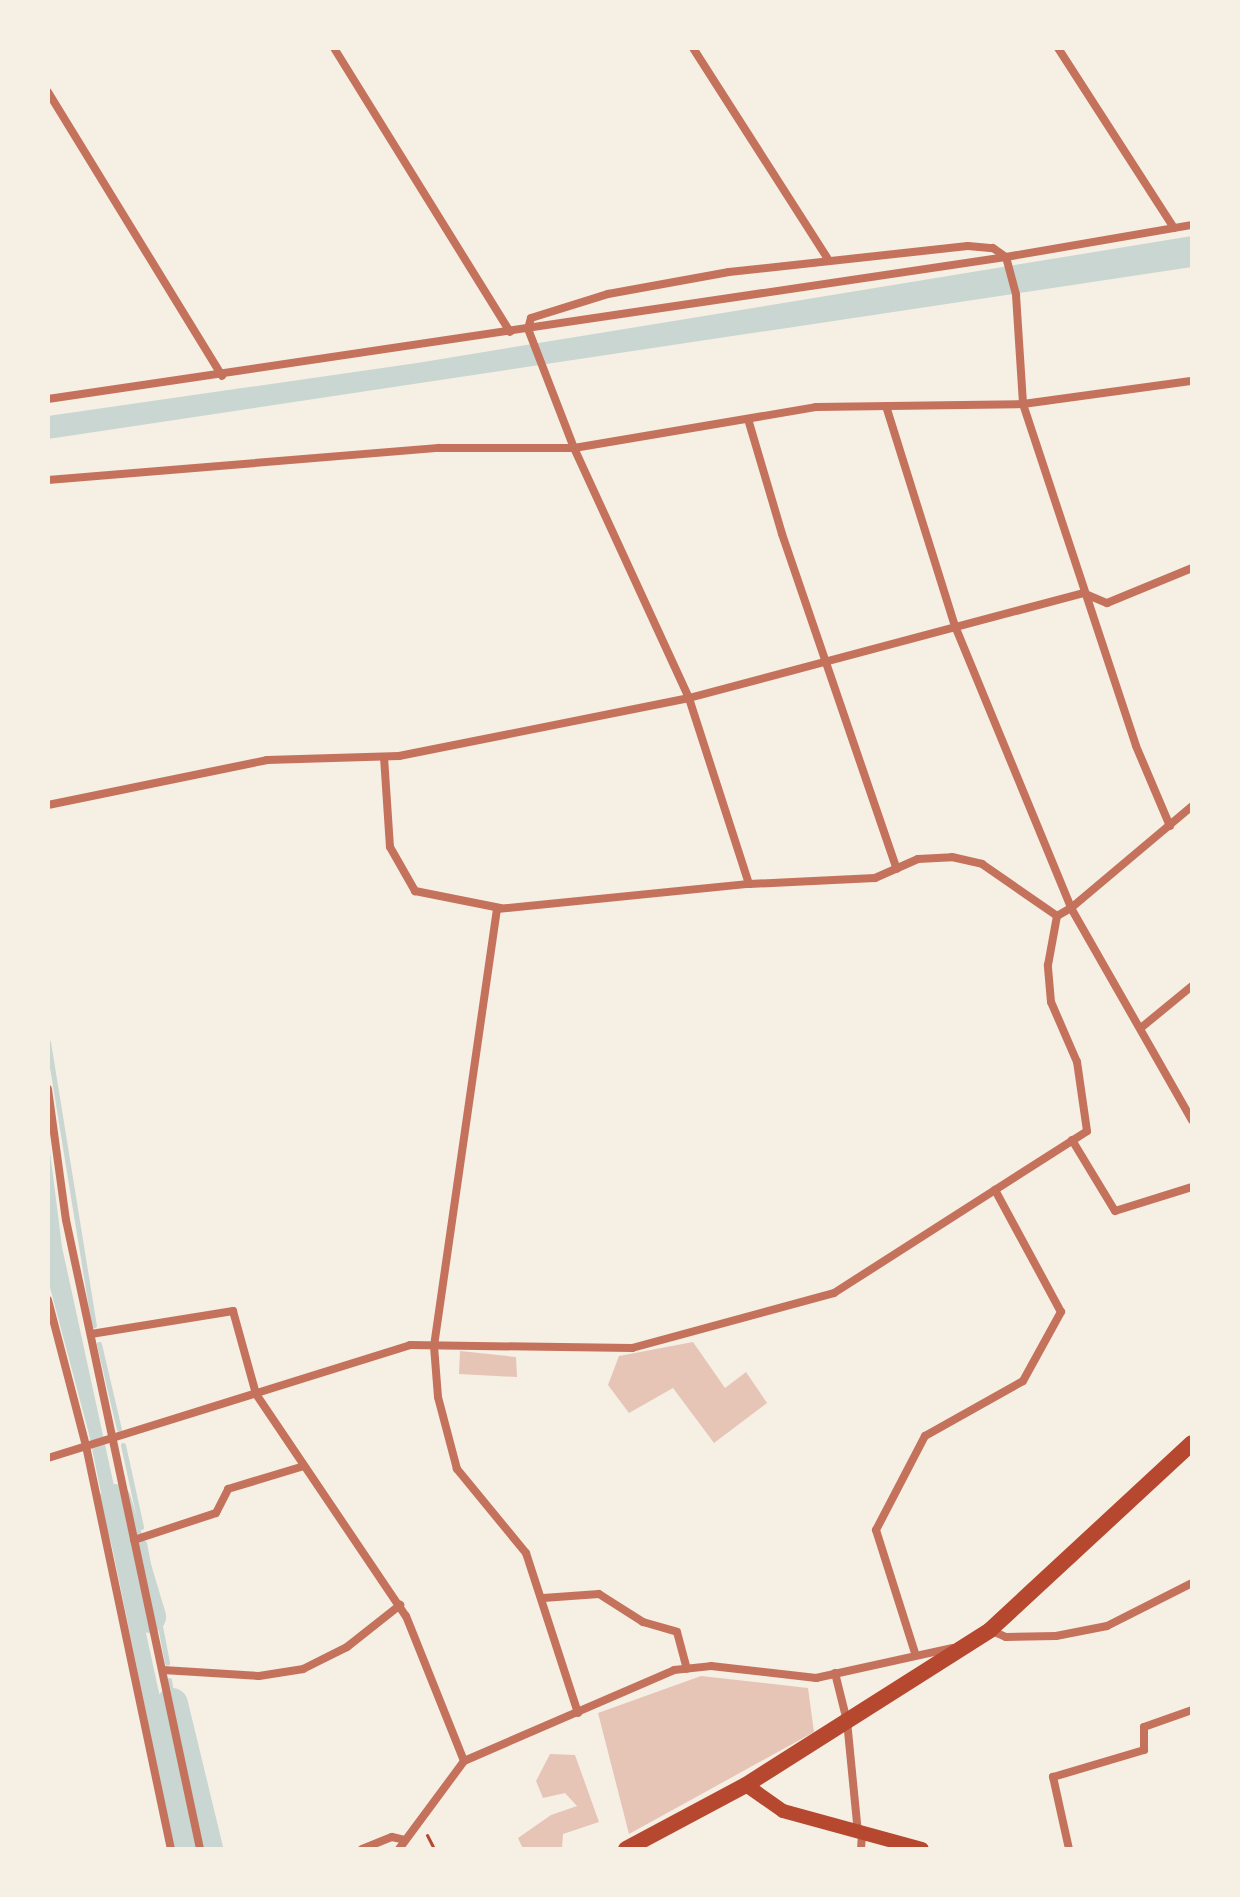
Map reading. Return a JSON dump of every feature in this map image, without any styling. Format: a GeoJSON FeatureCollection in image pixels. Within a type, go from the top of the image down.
{"type":"FeatureCollection","features":[{"type":"Feature","properties":{"kind":"highway"},"geometry":{"type":"LineString","coordinates":[[626,1849],[746,1785],[990,1630],[1192,1443]]}},
{"type":"Feature","properties":{"kind":"main road"},"geometry":{"type":"LineString","coordinates":[[746,1785],[783,1811],[861,1839],[922,1849]]}},
{"type":"Feature","properties":{"kind":"street"},"geometry":{"type":"LineString","coordinates":[[334,48],[510,332]]}},
{"type":"Feature","properties":{"kind":"street"},"geometry":{"type":"LineString","coordinates":[[693,48],[828,259]]}},
{"type":"Feature","properties":{"kind":"street"},"geometry":{"type":"LineString","coordinates":[[1058,48],[1174,228]]}},
{"type":"Feature","properties":{"kind":"street"},"geometry":{"type":"LineString","coordinates":[[48,92],[222,376]]}},
{"type":"Feature","properties":{"kind":"street"},"geometry":{"type":"LineString","coordinates":[[48,399],[222,376],[1006,257],[1192,225]]}},
{"type":"Feature","properties":{"kind":"street"},"geometry":{"type":"LineString","coordinates":[[749,884],[689,698],[574,448],[528,329],[531,318],[608,294],[828,259],[968,246],[993,248],[1006,257],[1012,270],[1016,295],[1023,404],[1083,593],[1170,826]]}},
{"type":"Feature","properties":{"kind":"street"},"geometry":{"type":"LineString","coordinates":[[48,480],[439,448],[574,448],[816,407],[1023,404],[1192,381]]}},
{"type":"Feature","properties":{"kind":"street"},"geometry":{"type":"LineString","coordinates":[[886,406],[955,626],[1071,908],[1142,1027],[1192,1120]]}},
{"type":"Feature","properties":{"kind":"street"},"geometry":{"type":"LineString","coordinates":[[748,419],[825,661],[897,869]]}},
{"type":"Feature","properties":{"kind":"street"},"geometry":{"type":"LineString","coordinates":[[48,805],[267,760],[384,757],[689,698],[1083,593],[1107,603],[1192,568]]}},
{"type":"Feature","properties":{"kind":"street"},"geometry":{"type":"LineString","coordinates":[[384,757],[390,847],[415,891],[501,908],[749,884],[875,878],[918,859],[941,857],[982,864],[1057,916]]}},
{"type":"Feature","properties":{"kind":"street"},"geometry":{"type":"LineString","coordinates":[[48,1458],[410,1345],[632,1348],[834,1293],[1087,1131],[1077,1062],[1051,1002],[1048,965],[1057,916],[1071,908],[1192,806]]}},
{"type":"Feature","properties":{"kind":"street"},"geometry":{"type":"LineString","coordinates":[[501,908],[497,909],[434,1346],[438,1397],[457,1469],[526,1553],[578,1713]]}},
{"type":"Feature","properties":{"kind":"street"},"geometry":{"type":"LineString","coordinates":[[1142,1027],[1192,986]]}},
{"type":"Feature","properties":{"kind":"street"},"geometry":{"type":"LineString","coordinates":[[48,1089],[66,1220],[200,1849]]}},
{"type":"Feature","properties":{"kind":"street"},"geometry":{"type":"LineString","coordinates":[[1072,1140],[1115,1211],[1192,1187]]}},
{"type":"Feature","properties":{"kind":"street"},"geometry":{"type":"LineString","coordinates":[[915,1653],[876,1530],[925,1436],[1023,1381],[1061,1312],[995,1190]]}},
{"type":"Feature","properties":{"kind":"street"},"geometry":{"type":"LineString","coordinates":[[48,1300],[86,1446],[171,1849]]}},
{"type":"Feature","properties":{"kind":"street"},"geometry":{"type":"LineString","coordinates":[[91,1334],[233,1311],[256,1394],[301,1467],[354,1531],[400,1605],[464,1761]]}},
{"type":"Feature","properties":{"kind":"street"},"geometry":{"type":"LineString","coordinates":[[134,1540],[216,1513],[228,1489],[301,1467]]}},
{"type":"Feature","properties":{"kind":"street"},"geometry":{"type":"LineString","coordinates":[[990,1630],[1006,1637],[1056,1636],[1107,1626],[1192,1583]]}},
{"type":"Feature","properties":{"kind":"street"},"geometry":{"type":"LineString","coordinates":[[543,1598],[599,1594],[643,1622],[677,1632],[687,1669]]}},
{"type":"Feature","properties":{"kind":"street"},"geometry":{"type":"LineString","coordinates":[[163,1670],[259,1676],[303,1669],[347,1647],[400,1605]]}},
{"type":"Feature","properties":{"kind":"street"},"geometry":{"type":"LineString","coordinates":[[399,1849],[464,1761],[687,1669],[711,1666],[816,1678],[915,1653],[966,1646]]}},
{"type":"Feature","properties":{"kind":"street"},"geometry":{"type":"LineString","coordinates":[[835,1673],[847,1721],[861,1839]]}},
{"type":"Feature","properties":{"kind":"street"},"geometry":{"type":"LineString","coordinates":[[1069,1849],[1053,1777],[1144,1750],[1144,1727],[1192,1710]]}},
{"type":"Feature","properties":{"kind":"street"},"geometry":{"type":"LineString","coordinates":[[362,1849],[392,1837],[405,1840]]}},
{"type":"Feature","properties":{"kind":"shaded area"},"geometry":{"type":"Polygon","coordinates":[[[1192,236],[1192,267],[48,439],[48,416],[417,363],[1192,236]]]}},
{"type":"Feature","properties":{"kind":"shaded area"},"geometry":{"type":"Polygon","coordinates":[[[48,1136],[62,1247],[193,1849],[174,1849],[89,1434],[48,1280],[48,1136]]]}},
{"type":"Feature","properties":{"kind":"building"},"geometry":{"type":"Polygon","coordinates":[[[693,1342],[725,1388],[746,1372],[767,1403],[714,1443],[673,1388],[629,1413],[608,1385],[619,1356],[693,1342]]]}},
{"type":"Feature","properties":{"kind":"building"},"geometry":{"type":"Polygon","coordinates":[[[460,1351],[516,1357],[517,1377],[459,1374],[460,1351]]]}},
{"type":"Feature","properties":{"kind":"building"},"geometry":{"type":"Polygon","coordinates":[[[701,1676],[808,1688],[814,1732],[629,1834],[598,1713],[701,1676]]]}},
{"type":"Feature","properties":{"kind":"building"},"geometry":{"type":"Polygon","coordinates":[[[550,1754],[575,1755],[599,1822],[563,1834],[562,1849],[523,1849],[518,1838],[551,1815],[577,1806],[565,1793],[543,1798],[536,1781],[550,1754]]]}},
{"type":"Feature","properties":{"kind":"waterway"},"geometry":{"type":"LineString","coordinates":[[48,1042],[94,1325]]}},
{"type":"Feature","properties":{"kind":"waterway"},"geometry":{"type":"LineString","coordinates":[[99,1344],[119,1429]]}},
{"type":"Feature","properties":{"kind":"waterway"},"geometry":{"type":"LineString","coordinates":[[123,1445],[141,1527]]}},
{"type":"Feature","properties":{"kind":"waterway"},"geometry":{"type":"LineString","coordinates":[[115,1500],[150,1617]]}},
{"type":"Feature","properties":{"kind":"waterway"},"geometry":{"type":"LineString","coordinates":[[144,1543],[167,1663]]}},
{"type":"Feature","properties":{"kind":"waterway"},"geometry":{"type":"LineString","coordinates":[[169,1680],[173,1704]]}},
{"type":"Feature","properties":{"kind":"waterway"},"geometry":{"type":"LineString","coordinates":[[172,1704],[207,1849]]}}]}
